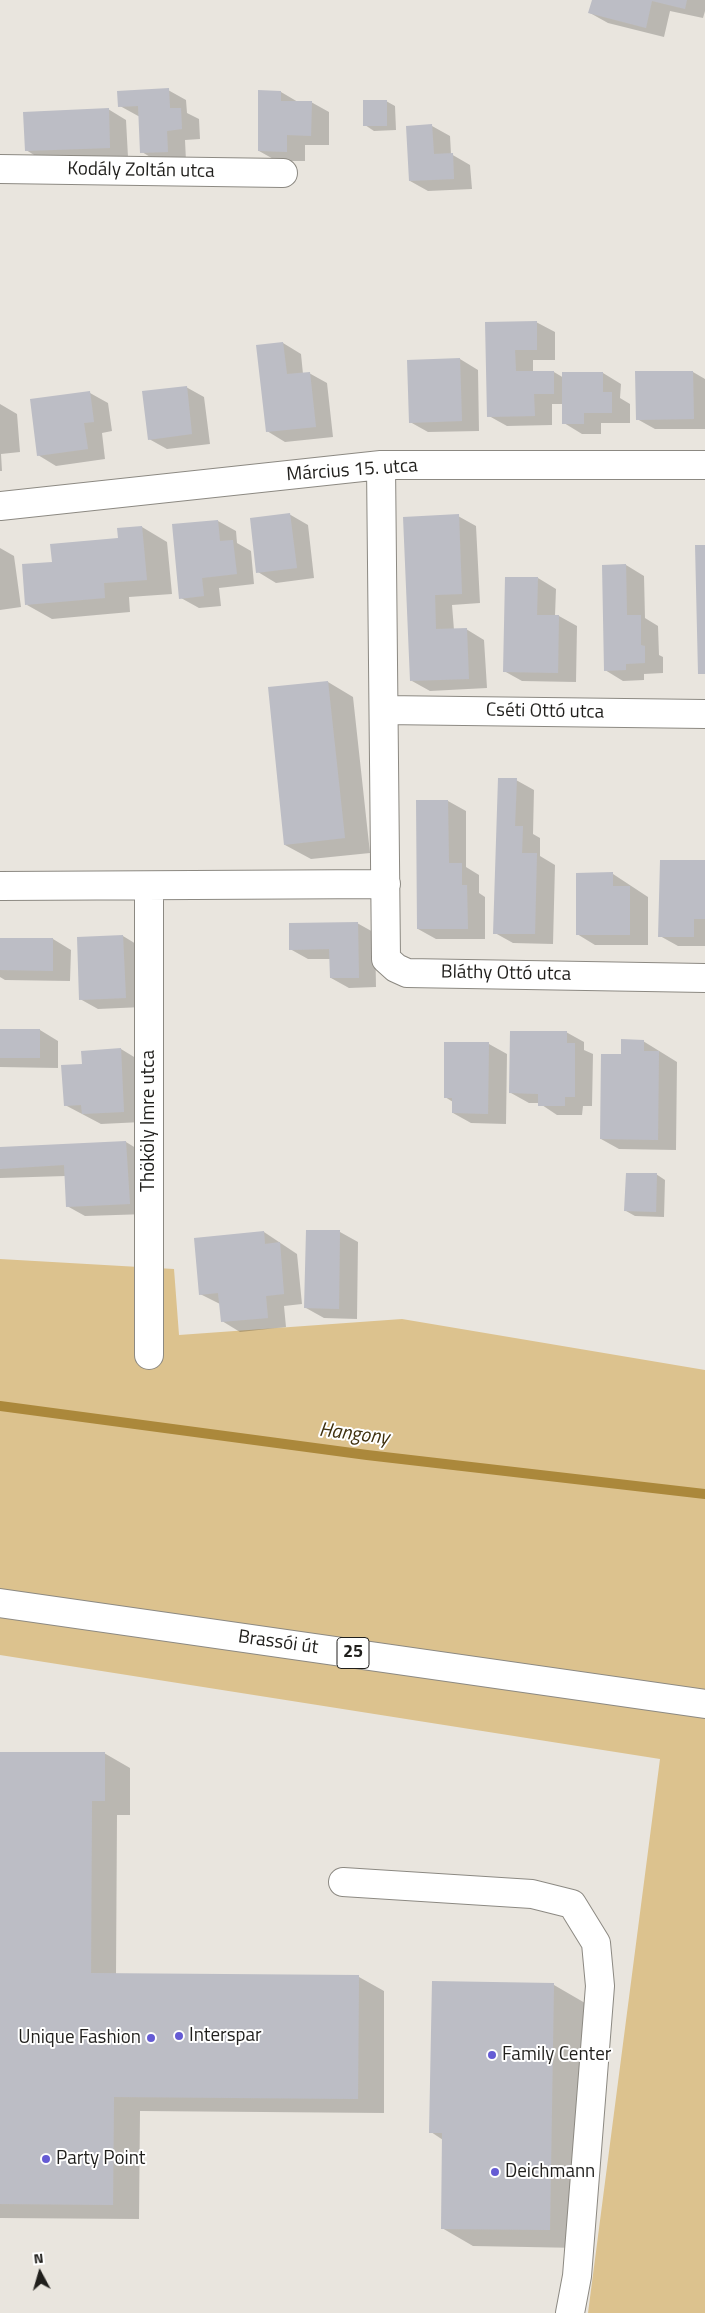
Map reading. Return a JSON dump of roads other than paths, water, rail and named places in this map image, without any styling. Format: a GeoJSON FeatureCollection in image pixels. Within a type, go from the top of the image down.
{"type":"FeatureCollection","features":[{"type":"Feature","properties":{"kind":"street","name":"Kodály Zoltán utca"},"geometry":{"type":"LineString","coordinates":[[0,169],[283,173]]}},
{"type":"Feature","properties":{"kind":"street","name":"Március 15. utca"},"geometry":{"type":"LineString","coordinates":[[0,506],[381,465],[705,465]]}},
{"type":"Feature","properties":{"kind":"street"},"geometry":{"type":"LineString","coordinates":[[0,886],[386,884],[381,465]]}},
{"type":"Feature","properties":{"kind":"street","name":"Cséti Ottó utca"},"geometry":{"type":"LineString","coordinates":[[384,710],[705,714]]}},
{"type":"Feature","properties":{"kind":"street","name":"Bláthy Ottó utca"},"geometry":{"type":"LineString","coordinates":[[386,884],[386,959],[396,968],[406,973],[705,978]]}},
{"type":"Feature","properties":{"kind":"street","name":"Thököly Imre utca"},"geometry":{"type":"LineString","coordinates":[[149,886],[149,1355]]}},
{"type":"Feature","properties":{"kind":"street","name":"Brassói út"},"geometry":{"type":"LineString","coordinates":[[0,1603],[705,1704]]}},
{"type":"Feature","properties":{"kind":"street"},"geometry":{"type":"LineString","coordinates":[[343,1882],[532,1894],[572,1904],[596,1943],[600,1986],[577,2276],[570,2313]]}},
{"type":"Feature","properties":{"kind":"waterway","name":"Hangony"},"geometry":{"type":"LineString","coordinates":[[0,1406],[367,1455],[705,1494]]}},
{"type":"Feature","properties":{"kind":"place","name":"Interspar"},"geometry":{"type":"Point","coordinates":[179,2036]}},
{"type":"Feature","properties":{"kind":"place","name":"Unique Fashion"},"geometry":{"type":"Point","coordinates":[151,2038]}},
{"type":"Feature","properties":{"kind":"place","name":"Family Center"},"geometry":{"type":"Point","coordinates":[492,2055]}},
{"type":"Feature","properties":{"kind":"place","name":"Party Point"},"geometry":{"type":"Point","coordinates":[46,2159]}},
{"type":"Feature","properties":{"kind":"place","name":"Deichmann"},"geometry":{"type":"Point","coordinates":[495,2172]}}]}
